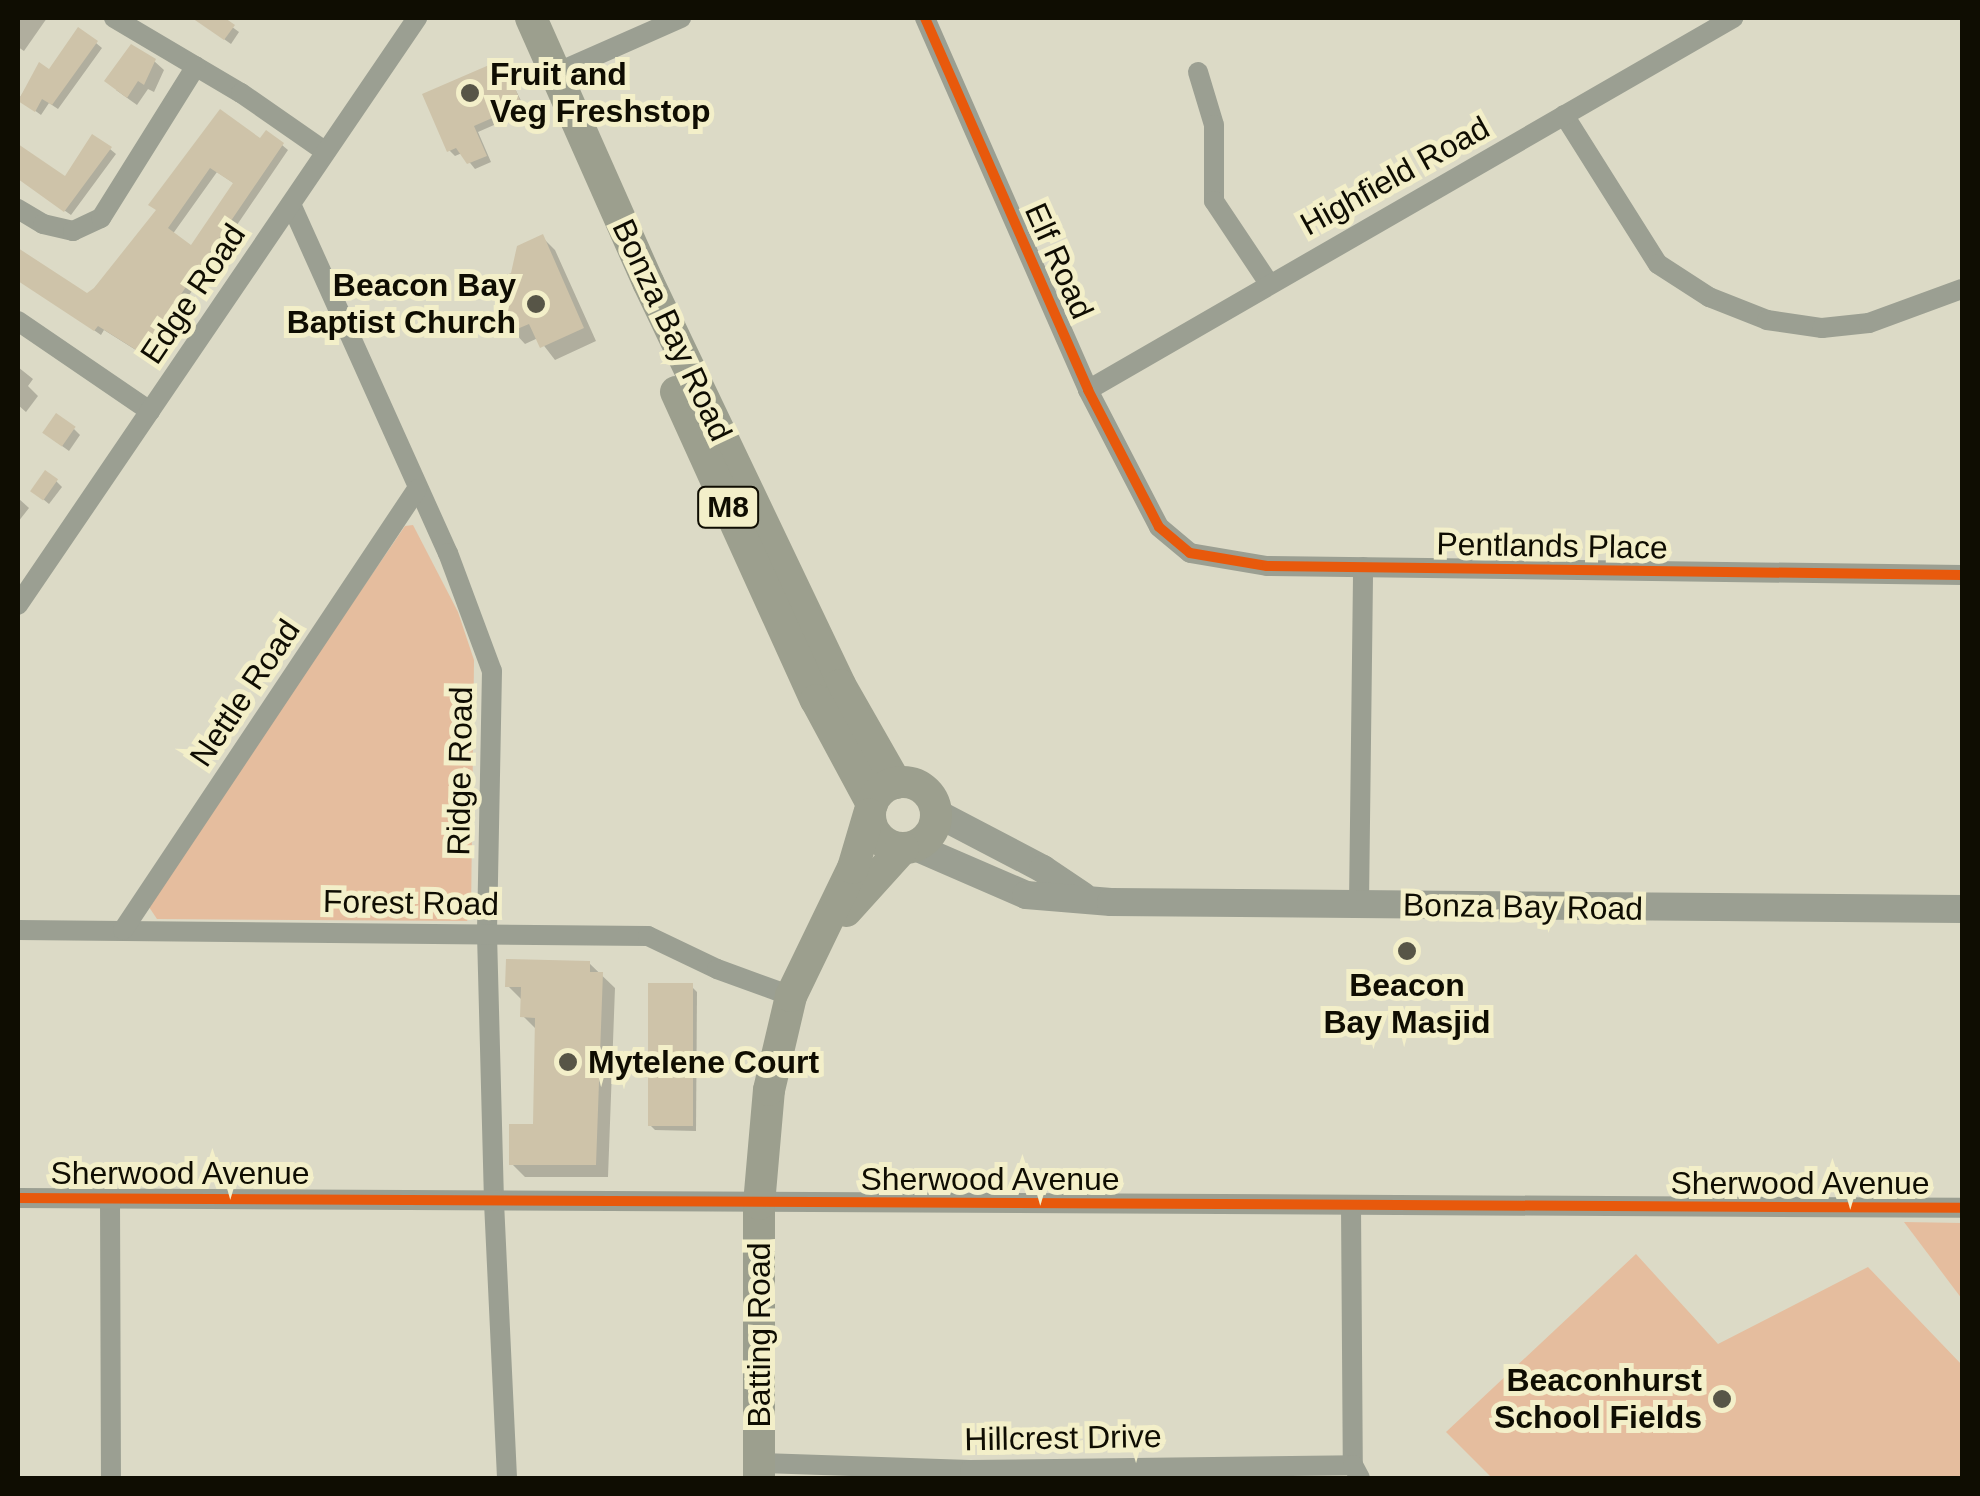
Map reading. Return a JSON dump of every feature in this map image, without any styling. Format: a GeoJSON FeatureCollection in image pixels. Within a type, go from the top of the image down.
{"type":"FeatureCollection","features":[{"type":"Feature","properties":{"kind":"main road","name":"Bonza Bay Road"},"geometry":{"type":"LineString","coordinates":[[532,18],[610,199],[856,720],[879,800]]}},
{"type":"Feature","properties":{"kind":"main road"},"geometry":{"type":"LineString","coordinates":[[918,786],[936,813],[930,834],[908,847],[876,834],[879,800],[918,786]]}},
{"type":"Feature","properties":{"kind":"main road","name":"Batting Road"},"geometry":{"type":"LineString","coordinates":[[759,1471],[759,1204],[769,1090],[791,996],[853,868],[879,800]]}},
{"type":"Feature","properties":{"kind":"main road","name":"Batting Road"},"geometry":{"type":"LineString","coordinates":[[810,958],[857,895],[908,847]]}},
{"type":"Feature","properties":{"kind":"street"},"geometry":{"type":"LineString","coordinates":[[114,18],[196,66],[326,152]]}},
{"type":"Feature","properties":{"kind":"street","name":"Edge Road"},"geometry":{"type":"LineString","coordinates":[[18,605],[417,18]]}},
{"type":"Feature","properties":{"kind":"street"},"geometry":{"type":"LineString","coordinates":[[554,74],[681,18]]}},
{"type":"Feature","properties":{"kind":"street","name":"Elf Road"},"geometry":{"type":"LineString","coordinates":[[924,18],[1088,390],[1155,520]]}},
{"type":"Feature","properties":{"kind":"street","name":"Highfield Road"},"geometry":{"type":"LineString","coordinates":[[1088,390],[1268,282],[1733,18]]}},
{"type":"Feature","properties":{"kind":"street"},"geometry":{"type":"LineString","coordinates":[[18,209],[44,224],[73,231],[101,218],[196,66]]}},
{"type":"Feature","properties":{"kind":"street"},"geometry":{"type":"LineString","coordinates":[[1198,72],[1214,132],[1214,202],[1268,282]]}},
{"type":"Feature","properties":{"kind":"street"},"geometry":{"type":"LineString","coordinates":[[1564,116],[1658,264],[1709,297],[1768,320],[1822,328],[1868,323],[1962,290]]}},
{"type":"Feature","properties":{"kind":"street","name":"Ridge Road"},"geometry":{"type":"LineString","coordinates":[[291,204],[448,553],[492,671],[488,934],[494,1202],[507,1478]]}},
{"type":"Feature","properties":{"kind":"street"},"geometry":{"type":"LineString","coordinates":[[18,322],[150,411]]}},
{"type":"Feature","properties":{"kind":"street","name":"Nettle Road"},"geometry":{"type":"LineString","coordinates":[[123,930],[417,489]]}},
{"type":"Feature","properties":{"kind":"street","name":"Pentlands Place"},"geometry":{"type":"LineString","coordinates":[[1155,520],[1179,547],[1210,558],[1267,566],[1962,576]]}},
{"type":"Feature","properties":{"kind":"street"},"geometry":{"type":"LineString","coordinates":[[1359,904],[1364,567]]}},
{"type":"Feature","properties":{"kind":"street","name":"Bonza Bay Road"},"geometry":{"type":"LineString","coordinates":[[936,813],[1043,869],[1084,897]]}},
{"type":"Feature","properties":{"kind":"street","name":"Bonza Bay Road"},"geometry":{"type":"LineString","coordinates":[[908,847],[1026,894],[1128,903],[1962,909]]}},
{"type":"Feature","properties":{"kind":"street","name":"Forest Road"},"geometry":{"type":"LineString","coordinates":[[18,930],[648,936],[724,972],[791,996]]}},
{"type":"Feature","properties":{"kind":"street","name":"Sherwood Avenue"},"geometry":{"type":"LineString","coordinates":[[18,1198],[494,1202],[624,1198],[759,1204],[1962,1208]]}},
{"type":"Feature","properties":{"kind":"street"},"geometry":{"type":"LineString","coordinates":[[110,1200],[112,1478]]}},
{"type":"Feature","properties":{"kind":"street"},"geometry":{"type":"LineString","coordinates":[[1351,1206],[1357,1472]]}},
{"type":"Feature","properties":{"kind":"street","name":"Hillcrest Drive"},"geometry":{"type":"LineString","coordinates":[[759,1471],[1357,1472]]}},
{"type":"Feature","properties":{"kind":"shaded area"},"geometry":{"type":"Polygon","coordinates":[[[413,525],[458,612],[474,660],[471,913],[467,921],[157,919],[149,907],[155,891],[405,526],[413,525]]]}},
{"type":"Feature","properties":{"kind":"shaded area"},"geometry":{"type":"Polygon","coordinates":[[[1904,1222],[1962,1223],[1962,1299],[1904,1222]]]}},
{"type":"Feature","properties":{"kind":"shaded area","name":"Beaconhurst School Fields"},"geometry":{"type":"Polygon","coordinates":[[[1636,1254],[1718,1344],[1868,1267],[1962,1365],[1962,1478],[1492,1478],[1446,1432],[1636,1254]]]}},
{"type":"Feature","properties":{"kind":"building"},"geometry":{"type":"Polygon","coordinates":[[[192,18],[225,18],[235,25],[224,40],[192,18]]]}},
{"type":"Feature","properties":{"kind":"building"},"geometry":{"type":"Polygon","coordinates":[[[78,27],[98,41],[52,105],[42,99],[35,112],[18,101],[39,62],[49,69],[78,27]]]}},
{"type":"Feature","properties":{"kind":"building"},"geometry":{"type":"Polygon","coordinates":[[[131,44],[156,59],[144,85],[138,81],[127,98],[104,81],[131,44]]]}},
{"type":"Feature","properties":{"kind":"building"},"geometry":{"type":"Polygon","coordinates":[[[503,59],[522,105],[474,126],[487,156],[467,164],[456,148],[447,152],[422,94],[503,59]]]}},
{"type":"Feature","properties":{"kind":"building"},"geometry":{"type":"Polygon","coordinates":[[[220,109],[260,138],[266,130],[284,143],[141,353],[98,326],[94,331],[18,281],[18,248],[87,293],[156,210],[148,205],[220,109]],[[210,168],[168,228],[191,245],[233,183],[210,168]]]}},
{"type":"Feature","properties":{"kind":"building"},"geometry":{"type":"Polygon","coordinates":[[[92,134],[112,147],[64,212],[18,179],[18,144],[65,176],[92,134]]]}},
{"type":"Feature","properties":{"kind":"building","name":"Beacon Bay Baptist Church"},"geometry":{"type":"Polygon","coordinates":[[[543,234],[584,328],[540,348],[529,324],[510,332],[489,283],[511,273],[517,246],[543,234]]]}},
{"type":"Feature","properties":{"kind":"building"},"geometry":{"type":"Polygon","coordinates":[[[56,413],[76,427],[62,446],[42,433],[56,413]]]}},
{"type":"Feature","properties":{"kind":"building"},"geometry":{"type":"Polygon","coordinates":[[[45,470],[58,479],[43,500],[30,491],[45,470]]]}},
{"type":"Feature","properties":{"kind":"building","name":"Mytelene Court"},"geometry":{"type":"Polygon","coordinates":[[[506,959],[590,961],[590,972],[603,972],[596,1165],[509,1165],[509,1124],[533,1124],[535,1018],[520,1017],[521,987],[505,987],[506,959]]]}},
{"type":"Feature","properties":{"kind":"building"},"geometry":{"type":"Polygon","coordinates":[[[648,983],[693,983],[693,1126],[648,1126],[648,983]]]}},
{"type":"Feature","properties":{"kind":"cycle path"},"geometry":{"type":"LineString","coordinates":[[925,18],[1088,390],[1159,527],[1190,553],[1267,566],[1962,575]]}},
{"type":"Feature","properties":{"kind":"cycle path"},"geometry":{"type":"LineString","coordinates":[[18,1198],[1962,1208]]}},
{"type":"Feature","properties":{"kind":"place","name":"Fruit and Veg Freshstop"},"geometry":{"type":"Point","coordinates":[470,93]}},
{"type":"Feature","properties":{"kind":"place","name":"Beacon Bay Baptist Church"},"geometry":{"type":"Point","coordinates":[536,304]}},
{"type":"Feature","properties":{"kind":"place","name":"Beacon Bay Masjid"},"geometry":{"type":"Point","coordinates":[1407,951]}},
{"type":"Feature","properties":{"kind":"place","name":"Mytelene Court"},"geometry":{"type":"Point","coordinates":[568,1062]}},
{"type":"Feature","properties":{"kind":"place","name":"Beaconhurst School Fields"},"geometry":{"type":"Point","coordinates":[1722,1399]}}]}
